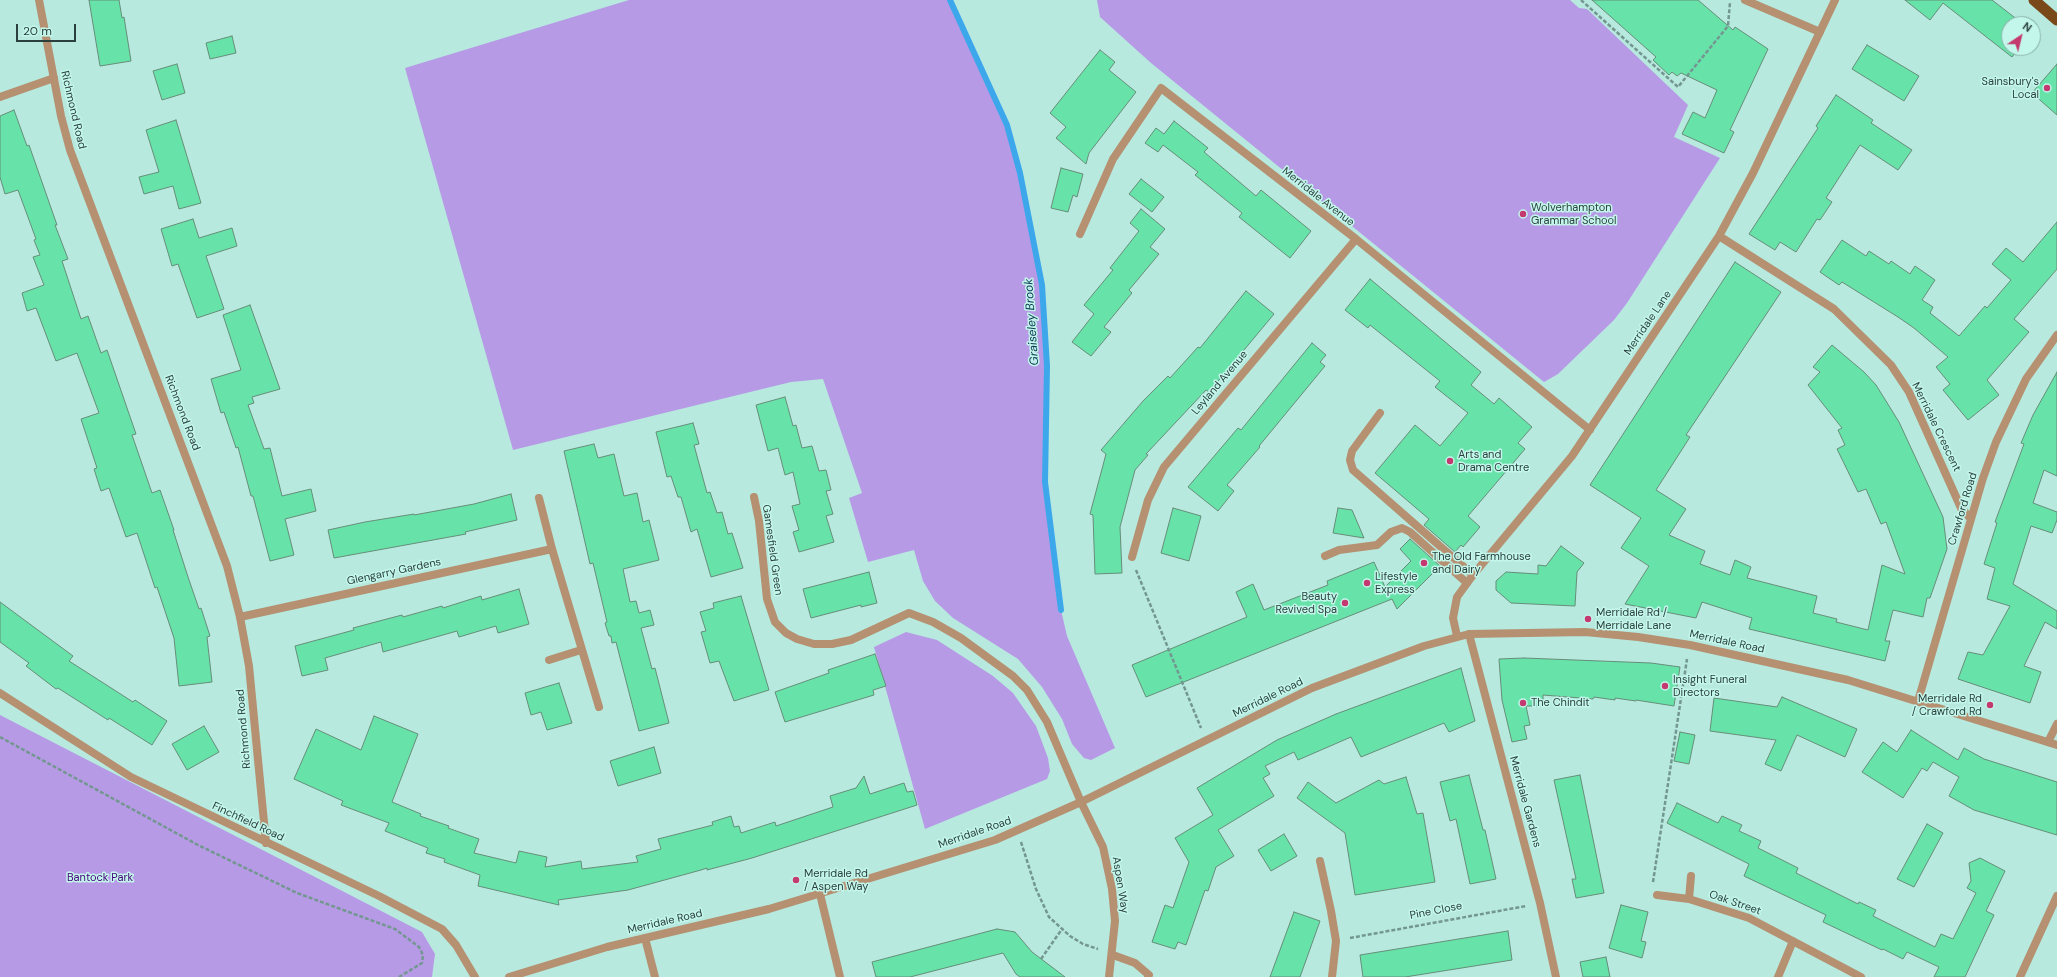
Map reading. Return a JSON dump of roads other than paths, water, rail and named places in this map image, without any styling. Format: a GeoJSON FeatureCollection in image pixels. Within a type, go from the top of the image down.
{"type":"FeatureCollection","features":[{"type":"Feature","properties":{"kind":"highway"},"geometry":{"type":"LineString","coordinates":[[2034,0],[2057,20]]}},
{"type":"Feature","properties":{"kind":"street","name":"Richmond Road"},"geometry":{"type":"LineString","coordinates":[[39,0],[61,116],[76,168],[227,566],[240,617],[249,666],[266,843]]}},
{"type":"Feature","properties":{"kind":"street"},"geometry":{"type":"LineString","coordinates":[[1745,0],[1820,32]]}},
{"type":"Feature","properties":{"kind":"street","name":"Merridale Lane"},"geometry":{"type":"LineString","coordinates":[[1456,636],[1453,618],[1454,607],[1458,597],[1467,583],[1572,456],[1719,236],[1753,173],[1835,0]]}},
{"type":"Feature","properties":{"kind":"street"},"geometry":{"type":"LineString","coordinates":[[0,97],[54,78]]}},
{"type":"Feature","properties":{"kind":"street","name":"Merridale Avenue"},"geometry":{"type":"LineString","coordinates":[[1080,234],[1113,158],[1161,88],[1356,240],[1590,430]]}},
{"type":"Feature","properties":{"kind":"street","name":"Merridale Crescent"},"geometry":{"type":"LineString","coordinates":[[1719,236],[1834,309],[1890,365],[1909,392],[1961,508],[1971,519]]}},
{"type":"Feature","properties":{"kind":"street","name":"Leyland Avenue"},"geometry":{"type":"LineString","coordinates":[[1132,556],[1148,500],[1164,467],[1356,240]]}},
{"type":"Feature","properties":{"kind":"street","name":"Crawford Road"},"geometry":{"type":"LineString","coordinates":[[1918,701],[1983,478],[2012,404],[2026,379],[2057,335]]}},
{"type":"Feature","properties":{"kind":"street"},"geometry":{"type":"LineString","coordinates":[[1380,413],[1352,451],[1350,460],[1353,470],[1473,574]]}},
{"type":"Feature","properties":{"kind":"street","name":"Gamesfield Green"},"geometry":{"type":"LineString","coordinates":[[754,497],[759,521],[767,599],[775,622],[786,633],[797,640],[814,644],[832,644],[852,640],[909,613],[933,622],[994,661],[1013,676],[1027,690],[1047,722],[1081,802]]}},
{"type":"Feature","properties":{"kind":"street"},"geometry":{"type":"LineString","coordinates":[[539,498],[552,549],[599,707]]}},
{"type":"Feature","properties":{"kind":"street"},"geometry":{"type":"LineString","coordinates":[[1325,556],[1340,550],[1377,545],[1391,532],[1402,528],[1410,532],[1467,583]]}},
{"type":"Feature","properties":{"kind":"street","name":"Glengarry Gardens"},"geometry":{"type":"LineString","coordinates":[[240,617],[552,549]]}},
{"type":"Feature","properties":{"kind":"street","name":"Merridale Road"},"geometry":{"type":"LineString","coordinates":[[509,977],[607,947],[769,909],[995,840],[1081,802],[1312,688],[1369,666],[1456,636],[1469,634],[1584,632],[1638,637],[1690,645],[1848,680],[2057,745]]}},
{"type":"Feature","properties":{"kind":"street","name":"Merridale Gardens"},"geometry":{"type":"LineString","coordinates":[[1469,634],[1540,903],[1556,977]]}},
{"type":"Feature","properties":{"kind":"street"},"geometry":{"type":"LineString","coordinates":[[549,660],[581,650]]}},
{"type":"Feature","properties":{"kind":"street","name":"Finchfield Road"},"geometry":{"type":"LineString","coordinates":[[0,693],[131,777],[266,843],[386,899],[442,929],[456,945],[475,977]]}},
{"type":"Feature","properties":{"kind":"street"},"geometry":{"type":"LineString","coordinates":[[2048,742],[2057,724]]}},
{"type":"Feature","properties":{"kind":"street","name":"Aspen Way"},"geometry":{"type":"LineString","coordinates":[[1081,802],[1103,847],[1112,889],[1115,921],[1110,977]]}},
{"type":"Feature","properties":{"kind":"street"},"geometry":{"type":"LineString","coordinates":[[1320,861],[1336,941],[1332,977]]}},
{"type":"Feature","properties":{"kind":"street"},"geometry":{"type":"LineString","coordinates":[[1689,899],[1691,876]]}},
{"type":"Feature","properties":{"kind":"street"},"geometry":{"type":"LineString","coordinates":[[820,894],[840,977]]}},
{"type":"Feature","properties":{"kind":"street","name":"Oak Street"},"geometry":{"type":"LineString","coordinates":[[1658,895],[1689,899],[1749,918],[1861,977]]}},
{"type":"Feature","properties":{"kind":"street"},"geometry":{"type":"LineString","coordinates":[[2020,977],[2057,896]]}},
{"type":"Feature","properties":{"kind":"street"},"geometry":{"type":"LineString","coordinates":[[645,938],[655,977]]}},
{"type":"Feature","properties":{"kind":"street"},"geometry":{"type":"LineString","coordinates":[[1778,977],[1793,941]]}},
{"type":"Feature","properties":{"kind":"street"},"geometry":{"type":"LineString","coordinates":[[1113,955],[1135,963],[1149,975],[1148,977]]}},
{"type":"Feature","properties":{"kind":"waterway","name":"Graiseley Brook"},"geometry":{"type":"LineString","coordinates":[[950,0],[1007,125],[1020,173],[1042,285],[1047,366],[1045,482],[1061,610]]}},
{"type":"Feature","properties":{"kind":"place","name":"Sainsbury's Local"},"geometry":{"type":"Point","coordinates":[2047,88]}},
{"type":"Feature","properties":{"kind":"place","name":"Wolverhampton Grammar School"},"geometry":{"type":"Point","coordinates":[1523,214]}},
{"type":"Feature","properties":{"kind":"place","name":"Arts and Drama Centre"},"geometry":{"type":"Point","coordinates":[1450,461]}},
{"type":"Feature","properties":{"kind":"place","name":"The Old Farmhouse and Dairy"},"geometry":{"type":"Point","coordinates":[1424,563]}},
{"type":"Feature","properties":{"kind":"place","name":"Lifestyle Express"},"geometry":{"type":"Point","coordinates":[1367,583]}},
{"type":"Feature","properties":{"kind":"place","name":"Beauty Revived Spa"},"geometry":{"type":"Point","coordinates":[1345,603]}},
{"type":"Feature","properties":{"kind":"place","name":"Merridale Rd / Merridale Lane"},"geometry":{"type":"Point","coordinates":[1588,619]}},
{"type":"Feature","properties":{"kind":"place","name":"Insight Funeral Directors"},"geometry":{"type":"Point","coordinates":[1665,686]}},
{"type":"Feature","properties":{"kind":"place","name":"The Chindit"},"geometry":{"type":"Point","coordinates":[1523,703]}},
{"type":"Feature","properties":{"kind":"place","name":"Merridale Rd / Crawford Rd"},"geometry":{"type":"Point","coordinates":[1990,705]}},
{"type":"Feature","properties":{"kind":"place","name":"Merridale Rd / Aspen Way"},"geometry":{"type":"Point","coordinates":[796,880]}},
{"type":"Feature","properties":{"kind":"park label","name":"Bantock Park"},"geometry":{"type":"Point","coordinates":[100,878]}}]}
